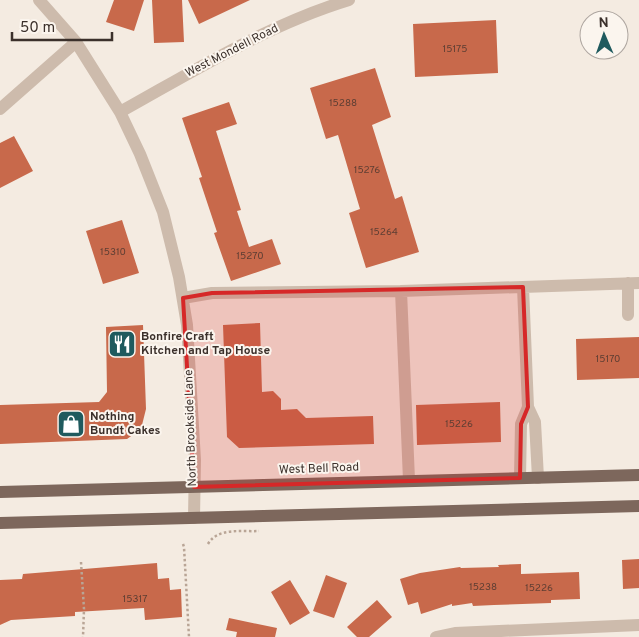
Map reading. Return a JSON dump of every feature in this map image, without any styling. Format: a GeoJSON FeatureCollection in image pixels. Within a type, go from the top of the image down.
{"type":"FeatureCollection","features":[{"type":"Feature","properties":{"kind":"main road","name":"West Bell Road"},"geometry":{"type":"LineString","coordinates":[[0,492],[639,475]]}},
{"type":"Feature","properties":{"kind":"main road"},"geometry":{"type":"LineString","coordinates":[[0,523],[639,506]]}},
{"type":"Feature","properties":{"kind":"street","name":"North Brookside Lane"},"geometry":{"type":"LineString","coordinates":[[39,0],[76,42],[120,112],[140,154],[163,212],[175,256],[188,337],[195,460],[194,518]]}},
{"type":"Feature","properties":{"kind":"street","name":"West Mondell Road"},"geometry":{"type":"LineString","coordinates":[[120,112],[239,46],[304,16],[349,0]]}},
{"type":"Feature","properties":{"kind":"street"},"geometry":{"type":"LineString","coordinates":[[0,109],[76,42]]}},
{"type":"Feature","properties":{"kind":"street"},"geometry":{"type":"LineString","coordinates":[[183,298],[212,294],[401,291],[634,283],[628,315]]}},
{"type":"Feature","properties":{"kind":"street"},"geometry":{"type":"LineString","coordinates":[[523,287],[528,407],[535,422],[538,478]]}},
{"type":"Feature","properties":{"kind":"street"},"geometry":{"type":"LineString","coordinates":[[401,291],[408,480]]}},
{"type":"Feature","properties":{"kind":"street"},"geometry":{"type":"LineString","coordinates":[[520,478],[521,424],[528,407]]}},
{"type":"Feature","properties":{"kind":"street"},"geometry":{"type":"LineString","coordinates":[[436,637],[455,634],[639,625]]}},
{"type":"Feature","properties":{"kind":"path"},"geometry":{"type":"LineString","coordinates":[[208,544],[212,537],[218,534],[259,531]]}},
{"type":"Feature","properties":{"kind":"path"},"geometry":{"type":"LineString","coordinates":[[183,544],[189,637]]}},
{"type":"Feature","properties":{"kind":"path"},"geometry":{"type":"LineString","coordinates":[[81,562],[84,609],[83,637]]}},
{"type":"Feature","properties":{"kind":"highlighted area"},"geometry":{"type":"Polygon","coordinates":[[[523,287],[528,407],[521,424],[520,478],[194,487],[183,298],[212,293],[523,287]]]}},
{"type":"Feature","properties":{"kind":"building"},"geometry":{"type":"Polygon","coordinates":[[[114,0],[144,0],[134,31],[106,22],[114,0]]]}},
{"type":"Feature","properties":{"kind":"building"},"geometry":{"type":"Polygon","coordinates":[[[152,0],[182,0],[184,42],[154,43],[152,0]]]}},
{"type":"Feature","properties":{"kind":"building"},"geometry":{"type":"Polygon","coordinates":[[[188,0],[250,0],[199,24],[188,0]]]}},
{"type":"Feature","properties":{"kind":"building"},"geometry":{"type":"Polygon","coordinates":[[[496,20],[498,73],[415,77],[413,24],[496,20]]]}},
{"type":"Feature","properties":{"kind":"building"},"geometry":{"type":"Polygon","coordinates":[[[375,68],[391,117],[372,125],[395,199],[402,196],[419,252],[366,268],[349,213],[360,209],[338,135],[326,139],[310,88],[375,68]]]}},
{"type":"Feature","properties":{"kind":"building"},"geometry":{"type":"Polygon","coordinates":[[[229,102],[237,124],[216,131],[241,210],[237,211],[249,247],[272,239],[281,264],[231,281],[214,233],[217,232],[199,178],[202,177],[182,118],[229,102]]]}},
{"type":"Feature","properties":{"kind":"building"},"geometry":{"type":"Polygon","coordinates":[[[14,136],[33,171],[0,188],[0,143],[14,136]]]}},
{"type":"Feature","properties":{"kind":"building"},"geometry":{"type":"Polygon","coordinates":[[[122,220],[139,273],[103,284],[86,231],[122,220]]]}},
{"type":"Feature","properties":{"kind":"building"},"geometry":{"type":"Polygon","coordinates":[[[260,323],[262,392],[273,391],[281,399],[281,410],[297,409],[306,418],[373,416],[374,444],[239,448],[227,437],[223,325],[260,323]]]}},
{"type":"Feature","properties":{"kind":"building"},"geometry":{"type":"Polygon","coordinates":[[[143,325],[146,409],[141,429],[127,439],[0,444],[0,405],[99,402],[107,392],[106,327],[143,325]]]}},
{"type":"Feature","properties":{"kind":"building"},"geometry":{"type":"Polygon","coordinates":[[[639,337],[639,378],[577,380],[576,339],[639,337]]]}},
{"type":"Feature","properties":{"kind":"building"},"geometry":{"type":"Polygon","coordinates":[[[500,402],[501,442],[417,445],[416,405],[500,402]]]}},
{"type":"Feature","properties":{"kind":"building"},"geometry":{"type":"Polygon","coordinates":[[[639,559],[639,588],[623,589],[622,560],[639,559]]]}},
{"type":"Feature","properties":{"kind":"building"},"geometry":{"type":"Polygon","coordinates":[[[157,563],[158,579],[169,578],[170,590],[181,589],[182,617],[145,620],[144,608],[75,612],[75,616],[11,620],[0,625],[0,580],[22,579],[23,574],[157,563]]]}},
{"type":"Feature","properties":{"kind":"building"},"geometry":{"type":"Polygon","coordinates":[[[521,564],[521,574],[579,572],[580,599],[551,600],[551,603],[473,606],[472,603],[452,606],[452,604],[421,614],[418,602],[408,605],[400,579],[420,573],[460,567],[499,567],[498,565],[521,564]]]}},
{"type":"Feature","properties":{"kind":"building"},"geometry":{"type":"Polygon","coordinates":[[[326,575],[347,583],[334,618],[313,611],[326,575]]]}},
{"type":"Feature","properties":{"kind":"building"},"geometry":{"type":"Polygon","coordinates":[[[290,580],[310,613],[290,625],[271,592],[290,580]]]}},
{"type":"Feature","properties":{"kind":"building"},"geometry":{"type":"Polygon","coordinates":[[[377,600],[392,617],[369,637],[357,637],[347,627],[377,600]]]}},
{"type":"Feature","properties":{"kind":"building"},"geometry":{"type":"Polygon","coordinates":[[[229,618],[277,628],[275,637],[236,637],[237,632],[226,630],[229,618]]]}},
{"type":"Feature","properties":{"kind":"place","name":"Bonfire Craft Kitchen and Tap House"},"geometry":{"type":"Point","coordinates":[122,344]}},
{"type":"Feature","properties":{"kind":"place","name":"Nothing Bundt Cakes"},"geometry":{"type":"Point","coordinates":[71,424]}}]}
